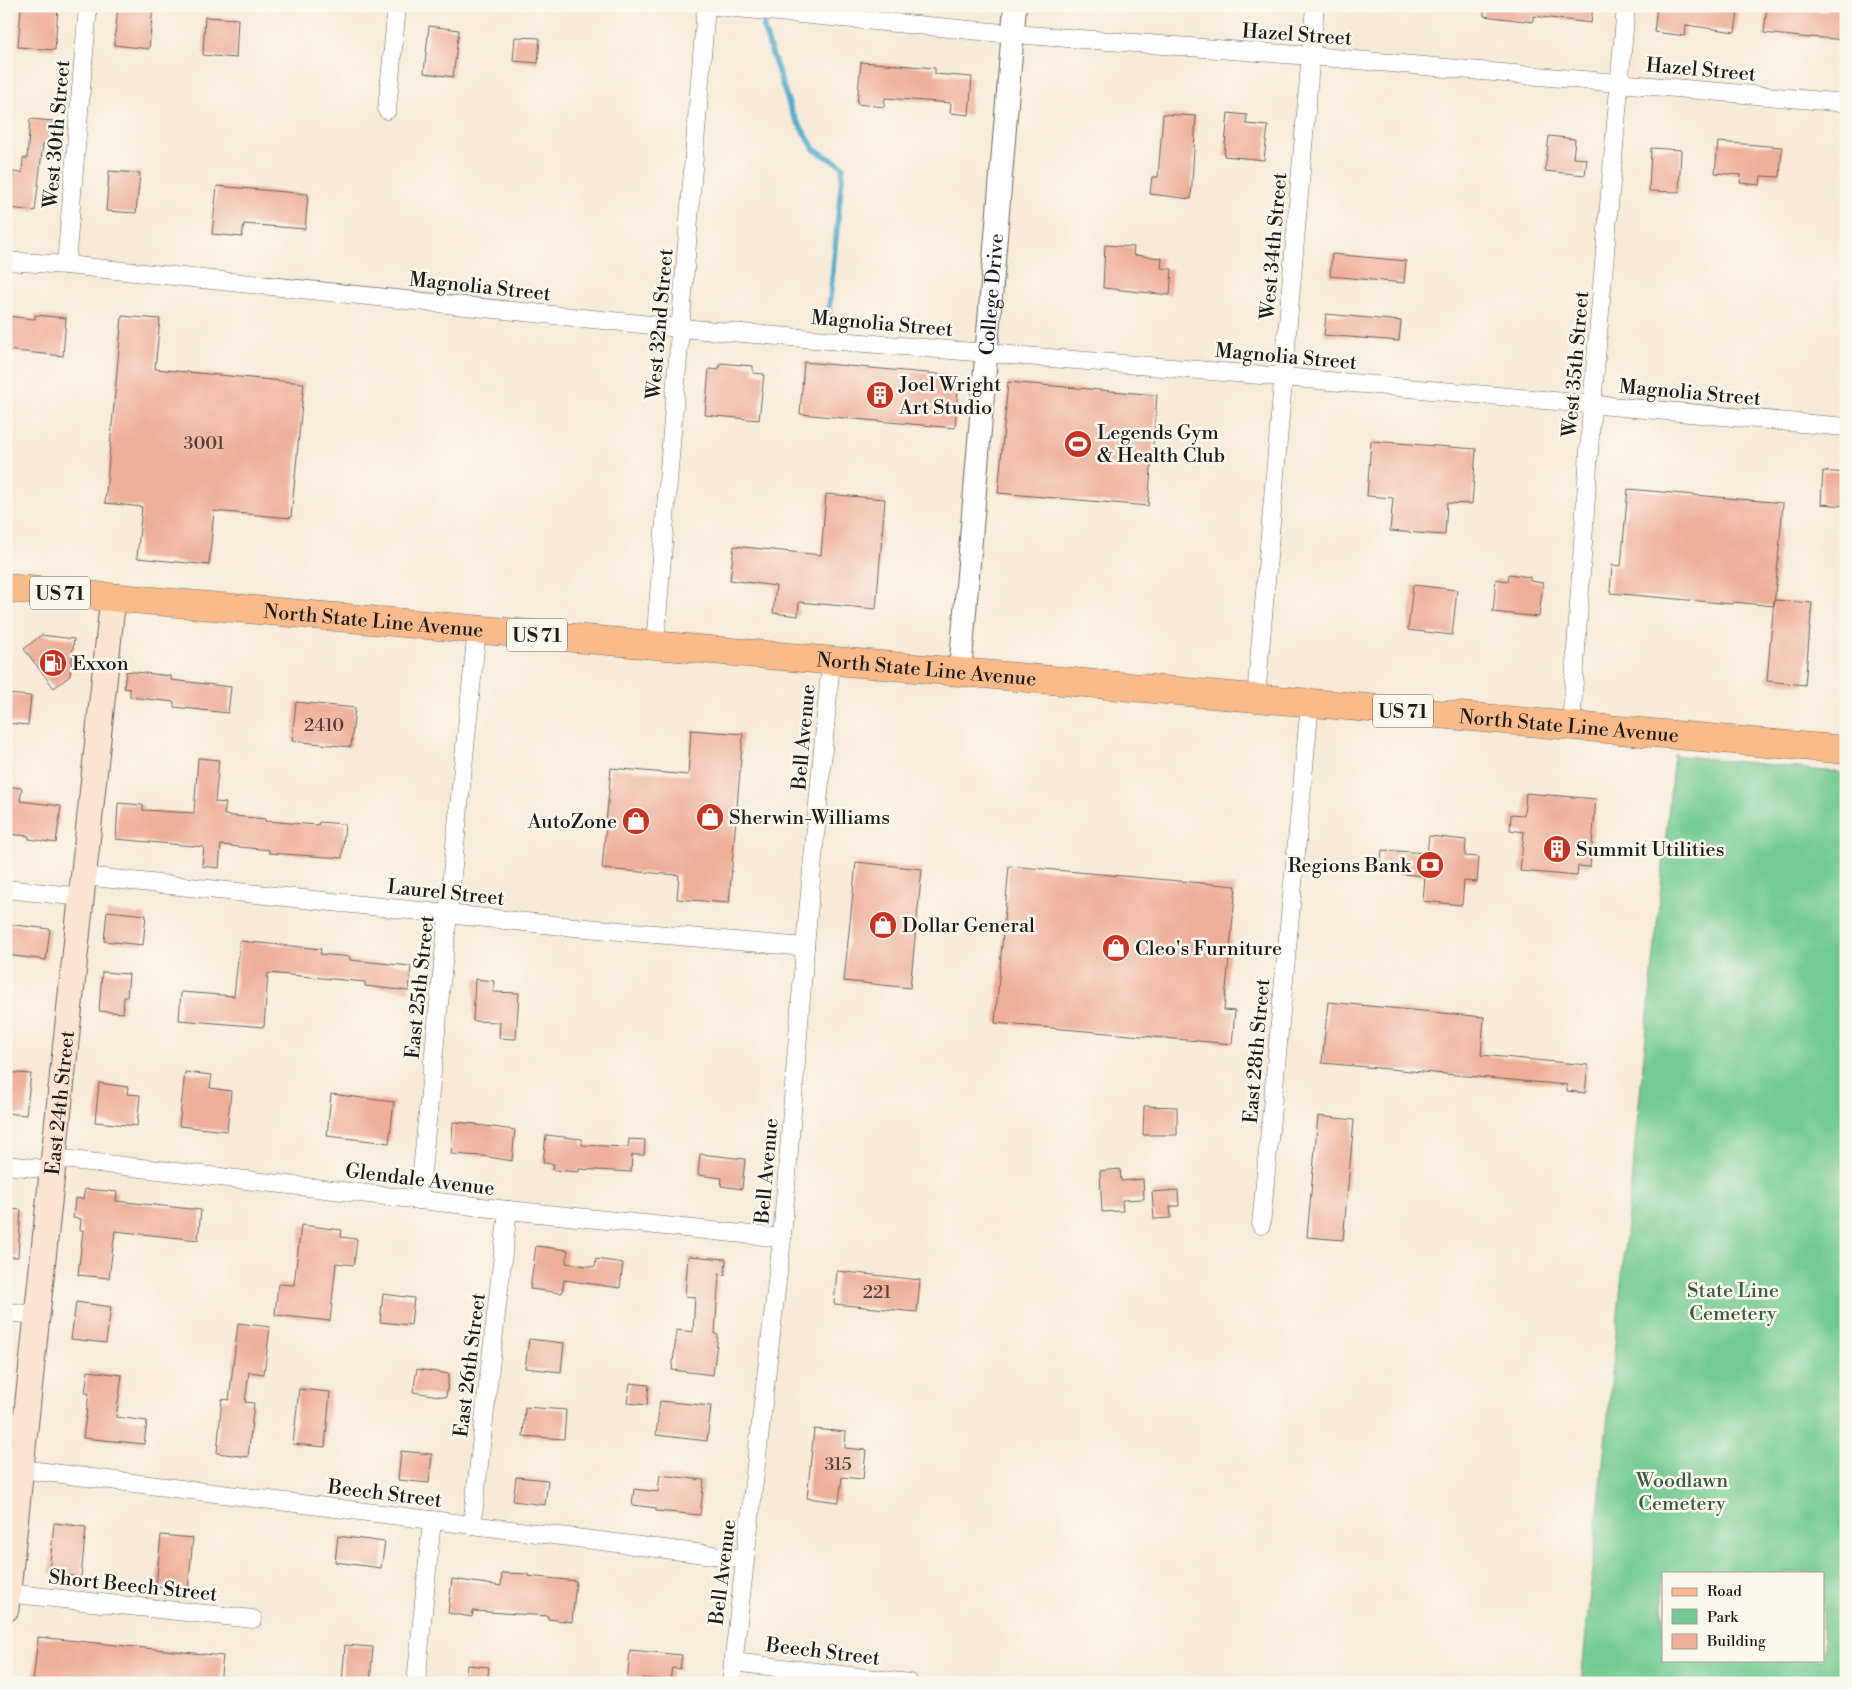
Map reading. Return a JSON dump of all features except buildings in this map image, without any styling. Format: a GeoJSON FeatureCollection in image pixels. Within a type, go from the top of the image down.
{"type":"FeatureCollection","features":[{"type":"Feature","properties":{"kind":"main road","name":"North State Line Avenue"},"geometry":{"type":"LineString","coordinates":[[6,588],[1846,750]]}},
{"type":"Feature","properties":{"kind":"main road","name":"East 24th Street"},"geometry":{"type":"LineString","coordinates":[[7,1599],[113,598]]}},
{"type":"Feature","properties":{"kind":"street","name":"West 30th Street"},"geometry":{"type":"LineString","coordinates":[[66,265],[88,6]]}},
{"type":"Feature","properties":{"kind":"street"},"geometry":{"type":"LineString","coordinates":[[388,110],[397,6]]}},
{"type":"Feature","properties":{"kind":"street","name":"West 32nd Street"},"geometry":{"type":"LineString","coordinates":[[655,645],[706,6]]}},
{"type":"Feature","properties":{"kind":"street","name":"Hazel Street"},"geometry":{"type":"LineString","coordinates":[[715,6],[1013,34],[1311,56],[1846,103]]}},
{"type":"Feature","properties":{"kind":"street","name":"College Drive"},"geometry":{"type":"LineString","coordinates":[[960,672],[1015,6]]}},
{"type":"Feature","properties":{"kind":"street","name":"West 34th Street"},"geometry":{"type":"LineString","coordinates":[[1256,698],[1315,6]]}},
{"type":"Feature","properties":{"kind":"street","name":"West 35th Street"},"geometry":{"type":"LineString","coordinates":[[1570,726],[1592,405],[1626,6]]}},
{"type":"Feature","properties":{"kind":"street","name":"Magnolia Street"},"geometry":{"type":"LineString","coordinates":[[6,261],[66,265],[680,328],[1284,377],[1846,427]]}},
{"type":"Feature","properties":{"kind":"street","name":"East 25th Street"},"geometry":{"type":"LineString","coordinates":[[419,1200],[477,629]]}},
{"type":"Feature","properties":{"kind":"street","name":"Bell Avenue"},"geometry":{"type":"LineString","coordinates":[[731,1683],[782,1238],[830,660]]}},
{"type":"Feature","properties":{"kind":"street","name":"East 28th Street"},"geometry":{"type":"LineString","coordinates":[[1260,1225],[1310,703]]}},
{"type":"Feature","properties":{"kind":"street","name":"Laurel Street"},"geometry":{"type":"LineString","coordinates":[[6,889],[83,887],[448,913],[563,926],[805,947]]}},
{"type":"Feature","properties":{"kind":"street","name":"Glendale Avenue"},"geometry":{"type":"LineString","coordinates":[[6,1165],[53,1164],[782,1238]]}},
{"type":"Feature","properties":{"kind":"street","name":"East 26th Street"},"geometry":{"type":"LineString","coordinates":[[472,1525],[508,1210]]}},
{"type":"Feature","properties":{"kind":"street"},"geometry":{"type":"LineString","coordinates":[[6,1312],[37,1315]]}},
{"type":"Feature","properties":{"kind":"street","name":"Beech Street"},"geometry":{"type":"LineString","coordinates":[[21,1469],[745,1559]]}},
{"type":"Feature","properties":{"kind":"street"},"geometry":{"type":"LineString","coordinates":[[416,1683],[432,1520]]}},
{"type":"Feature","properties":{"kind":"street","name":"Short Beech Street"},"geometry":{"type":"LineString","coordinates":[[7,1599],[253,1619]]}},
{"type":"Feature","properties":{"kind":"street","name":"Beech Street"},"geometry":{"type":"LineString","coordinates":[[733,1662],[909,1683]]}},
{"type":"Feature","properties":{"kind":"green space","name":"State Line Cemetery"},"geometry":{"type":"Polygon","coordinates":[[[1674,755],[1846,773],[1846,1683],[1581,1683],[1674,755]]]}},
{"type":"Feature","properties":{"kind":"waterway"},"geometry":{"type":"LineString","coordinates":[[763,13],[764,30],[792,113],[815,150],[843,166],[828,320]]}},
{"type":"Feature","properties":{"kind":"place","name":"Joel Wright Art Studio"},"geometry":{"type":"Point","coordinates":[880,395]}},
{"type":"Feature","properties":{"kind":"place","name":"Legends Gym & Health Club"},"geometry":{"type":"Point","coordinates":[1078,444]}},
{"type":"Feature","properties":{"kind":"place","name":"Exxon"},"geometry":{"type":"Point","coordinates":[53,663]}},
{"type":"Feature","properties":{"kind":"place","name":"Sherwin-Williams"},"geometry":{"type":"Point","coordinates":[710,817]}},
{"type":"Feature","properties":{"kind":"place","name":"AutoZone"},"geometry":{"type":"Point","coordinates":[636,821]}},
{"type":"Feature","properties":{"kind":"place","name":"Summit Utilities"},"geometry":{"type":"Point","coordinates":[1557,849]}},
{"type":"Feature","properties":{"kind":"place","name":"Regions Bank"},"geometry":{"type":"Point","coordinates":[1430,865]}},
{"type":"Feature","properties":{"kind":"place","name":"Dollar General"},"geometry":{"type":"Point","coordinates":[883,925]}},
{"type":"Feature","properties":{"kind":"place","name":"Cleo's Furniture"},"geometry":{"type":"Point","coordinates":[1116,948]}},
{"type":"Feature","properties":{"kind":"park label","name":"Woodlawn Cemetery"},"geometry":{"type":"Point","coordinates":[1682,1492]}}]}
